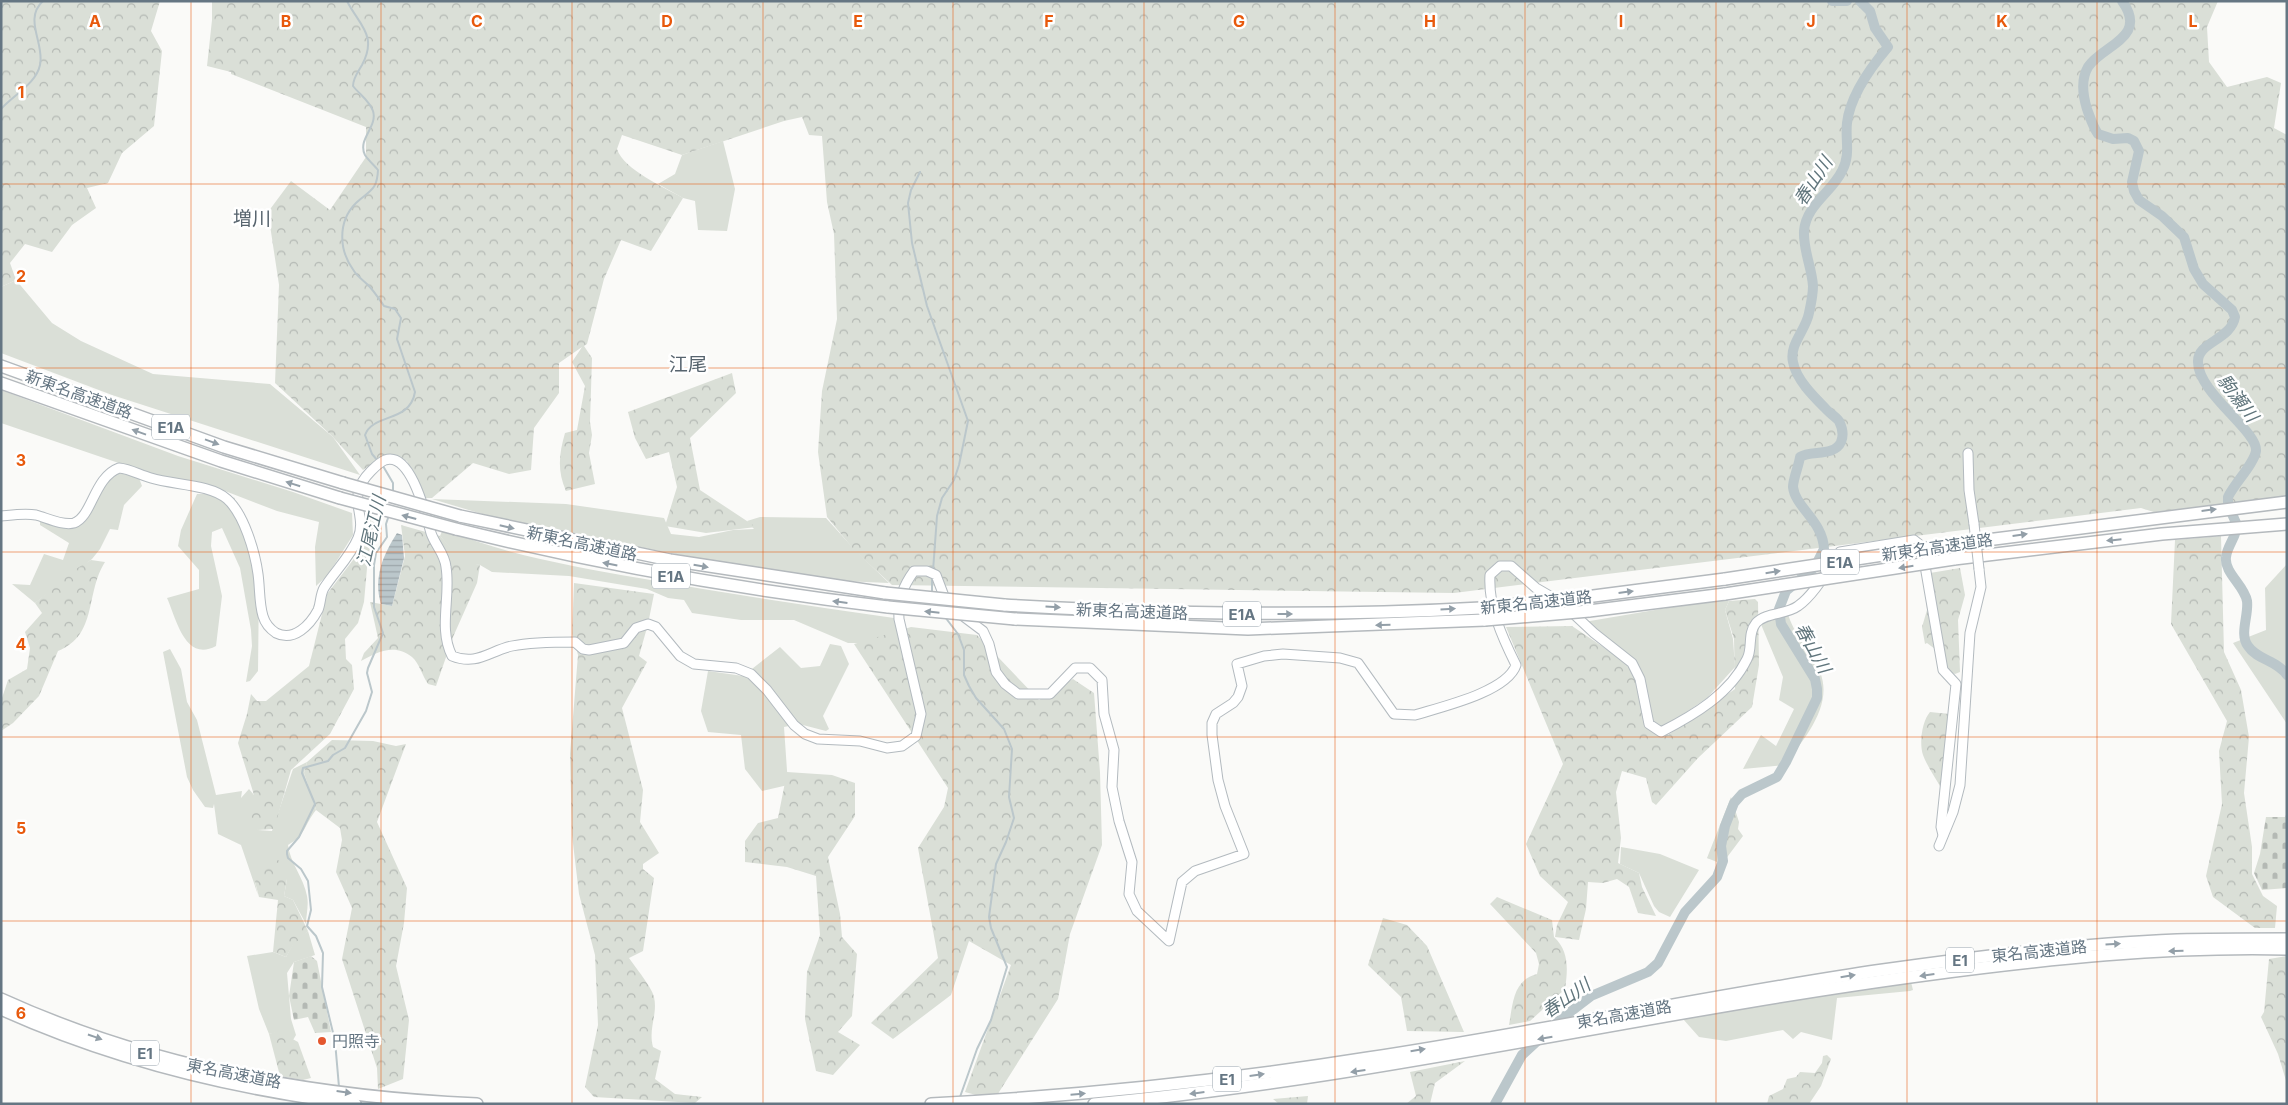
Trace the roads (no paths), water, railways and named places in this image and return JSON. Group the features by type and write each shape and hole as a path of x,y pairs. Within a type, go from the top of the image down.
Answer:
{"highway":[{"name":"新東名高速道路","path":"1,366 224,447 343,484 460,516 670,560 885,593 1004,605 1218,614 1321,614 1481,608 1578,598 1725,579 1954,544 2287,502"},
{"name":"新東名高速道路","path":"1,383 221,461 340,498 532,548 664,575 770,592 888,607 1015,619 1248,629 1485,620 1589,611 1725,594 1954,560 2162,534 2287,524"},
{"name":"東名高速道路","path":"1094,1104 1194,1094 1696,1006 1880,970 1972,958 2097,946 2226,944 2287,939"},
{"name":"東名高速道路","path":"2226,944 2287,949"},
{"name":"東名高速道路","path":"1,999 60,1024 132,1049 356,1104"},
{"name":"東名高速道路","path":"1,1009 58,1034 177,1072 295,1090 477,1104"},
{"name":"東名高速道路","path":"931,1104 1192,1083 1457,1049"}],"street":[{"path":"1939,846 1953,812 1960,785 1970,633 1981,587 1969,490 1968,453"},
{"path":"1,516 36,515 67,524 73,523 83,515 105,476 119,468 151,478 218,492 231,504 242,523 254,552 262,615 265,622 269,628 278,634 294,634 301,631 318,610 324,589 358,539 360,531 357,494 360,484 384,460 392,458 402,463 411,477 425,510 432,535 443,555 446,566 447,585 445,612 447,646 452,656 466,661 512,646 560,642 575,642 583,649 595,649 624,643 636,628 648,624 656,627 680,656 694,664 736,668 751,674 767,690 794,725 805,734 818,739 860,741 887,748 902,746 916,736 922,714 899,619 898,605 907,581 914,571 927,571 936,575 947,604 983,631 989,644 996,672 1005,684 1018,694 1050,694 1075,668 1090,668 1102,680 1104,714 1114,750 1112,787 1119,821 1132,862 1129,894 1137,911 1169,940 1182,882 1195,871 1244,854 1225,806 1218,780 1212,735 1212,723 1216,714 1233,703 1238,697 1242,686 1237,664 1264,656 1283,654 1340,658 1358,663 1394,714 1405,716 1415,716 1486,691 1513,674 1516,665 1503,638 1490,596 1490,575 1500,566 1506,565 1511,566 1536,588 1562,603 1594,633 1632,663 1640,679 1649,724 1662,732 1692,716 1721,693 1738,674 1748,657 1751,632 1758,621 1799,606 1829,571 1840,552 1852,548 1914,540 1917,541 1924,560 1943,670 1956,684 1941,827 1943,835"}],"waterway":[{"path":"1,109 29,84 38,72 41,57 35,16 37,8 43,1"},
{"name":"江尾江川","path":"347,1 365,31 367,38 366,55 353,86 367,101 373,111 373,122 365,138 363,149 366,157 378,170 374,186 356,203 346,219 343,228 343,246 345,255 355,273 370,287 384,306 395,309 401,318 397,339 415,392 412,402 406,409 375,423 365,435 372,454 378,461"},
{"name":"春山川","path":"1832,1 1847,1"},
{"name":"春山川","path":"1495,1104 1522,1055 1561,1019 1591,996 1648,972 1658,963 1685,912 1717,877 1723,861 1721,846 1725,826 1734,803 1742,794 1777,777 1817,698 1815,679 1781,624 1779,609 1786,591 1815,567 1824,549 1819,530 1799,501 1793,487 1800,457 1833,450 1838,447 1842,439 1842,428 1839,421 1815,398 1801,381 1792,355 1807,319 1813,293 1804,238 1806,222 1814,206 1838,179 1845,165 1847,123 1852,103 1868,73 1888,47 1875,28 1870,11 1860,1"},
{"name":"駒瀬川","path":"2122,1 2129,14 2130,24 2127,32 2120,40 2095,59 2088,67 2084,82 2086,104 2098,134 2113,139 2128,138 2134,141 2139,151 2132,182 2139,200 2162,216 2184,237 2194,269 2203,284 2232,310 2235,317 2227,331 2203,350 2199,355 2198,362 2207,386 2248,433 2256,451 2252,462 2228,497 2228,505 2237,525 2227,553 2226,563 2247,601 2244,630 2245,641 2252,651 2278,666 2287,675"},
{"path":"920,172 911,190 908,203 912,243 927,306 968,421 959,465 954,480 942,498 937,516 933,571"},
{"name":"江尾江川","path":"383,466 393,483 393,493"},
{"name":"江尾江川","path":"339,1087 335,1041 322,987 323,953 316,936 307,926 311,910 308,881 301,869 288,858 287,851 299,837 315,804 302,773 303,768 328,761 333,755 345,748 366,711 372,692 367,673 383,633 374,607 374,565 376,553 387,537 386,524 389,515"},
{"path":"932,576 932,593"},
{"path":"945,617 958,634 964,650 964,675 969,686 976,698 1004,729 1012,749 1009,797 1014,818 996,864 989,917 991,928 1007,967 991,1020 977,1049 960,1097"}],"place":[{"name":"円照寺","path":"322,1041"}],"district":[{"name":"増川","path":"252,218"},
{"name":"江尾","path":"688,364"}]}
